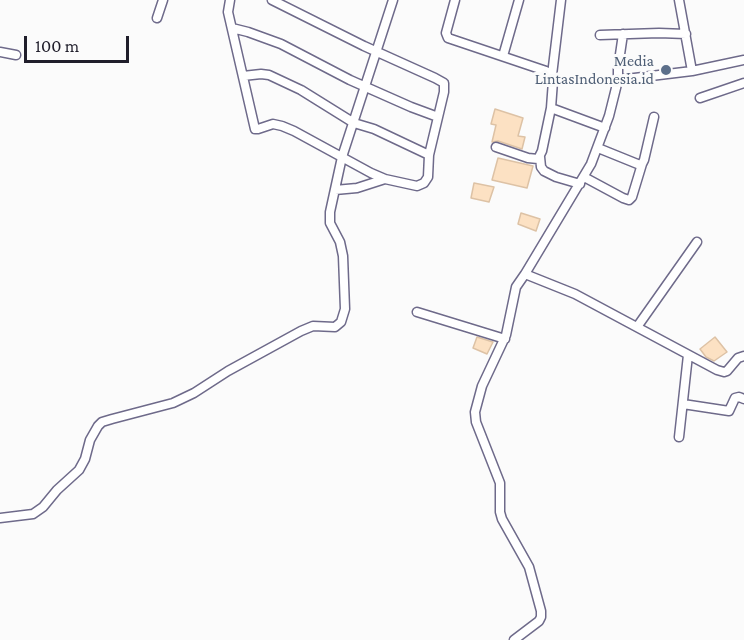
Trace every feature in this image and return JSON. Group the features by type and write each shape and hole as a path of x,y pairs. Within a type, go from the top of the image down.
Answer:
{"street":[{"path":"157,18 163,0"},
{"path":"230,0 228,12 255,129 273,124 282,126 385,179 417,186 426,181 429,154 444,92 444,83 272,0"},
{"path":"0,518 33,514 43,507 57,490 79,470 85,459 90,440 102,422 173,403 311,326 339,325 344,314 344,271 341,249 330,223 330,212 342,157 393,0"},
{"path":"455,0 447,24 446,36 552,75"},
{"path":"503,57 519,0"},
{"path":"561,0 552,75 551,108 540,157 544,171 556,177 582,181 629,200 644,160 654,117"},
{"path":"679,0 692,71"},
{"path":"232,28 281,44 365,87 438,117"},
{"path":"514,640 539,621 542,617 541,610 529,567 501,519 500,483 476,422 477,400 505,339 516,287 582,181 598,148 618,80 623,34"},
{"path":"600,35 686,34"},
{"path":"0,52 16,55"},
{"path":"618,80 692,71 744,60"},
{"path":"243,76 269,75 301,90 354,123 375,129 429,154"},
{"path":"700,98 744,83"},
{"path":"551,108 605,128"},
{"path":"496,147 528,158 540,157"},
{"path":"598,148 642,164"},
{"path":"335,190 354,189 385,179"},
{"path":"637,327 697,242"},
{"path":"525,274 575,294 724,372 730,369 738,358 744,356"},
{"path":"417,312 505,339"},
{"path":"680,437 688,355"},
{"path":"683,404 729,411 735,398 744,399"}],"building":[{"path":"495,109 523,118 518,136 525,137 522,149 498,141 492,142 496,125 491,124"},
{"path":"498,158 533,166 527,188 492,180"},
{"path":"474,183 494,187 489,202 471,198"},
{"path":"521,213 540,219 536,231 518,224"},
{"path":"477,337 493,342 487,354 473,348"},
{"path":"715,337 727,352 714,361 706,357 700,349"}],"place":[{"name":"Media LintasIndonesia.id","path":"666,70"}]}
